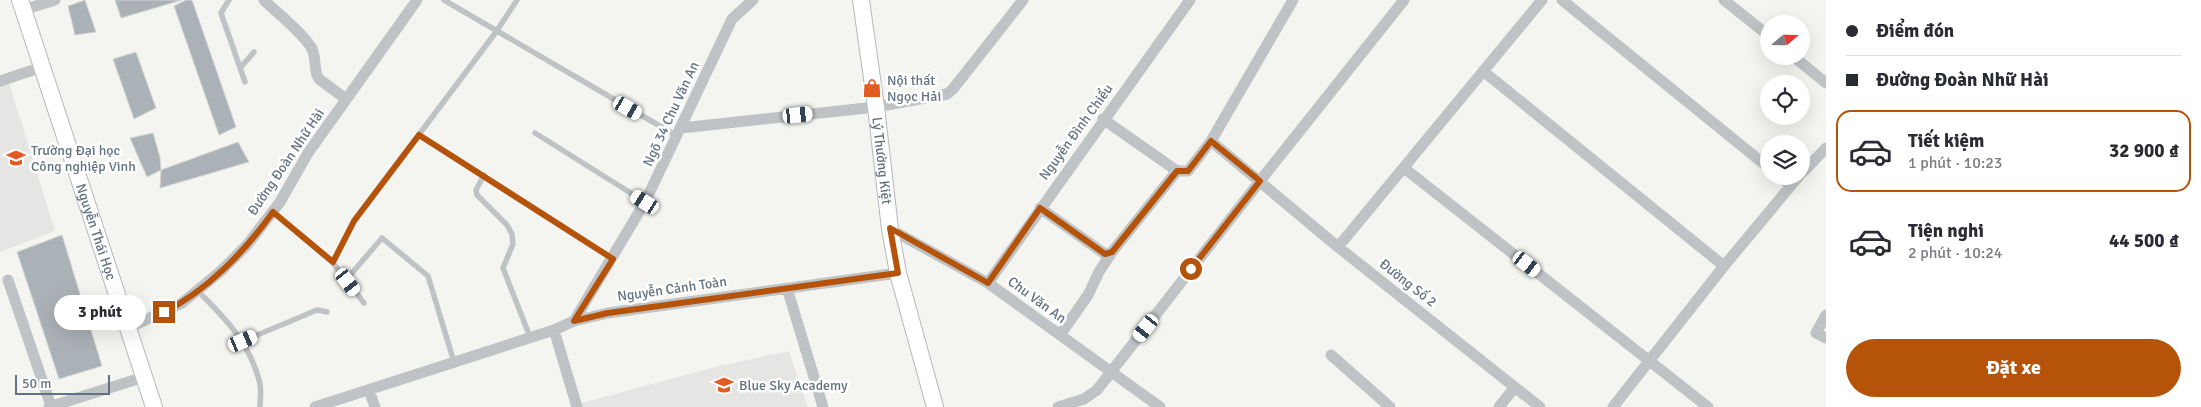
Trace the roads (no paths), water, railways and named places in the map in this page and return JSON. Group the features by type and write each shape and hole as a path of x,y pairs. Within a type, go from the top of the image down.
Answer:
{"main road":[{"name":"Lý Thường Kiệt","path":"861,0 876,106 890,228 898,273 935,407"},
{"name":"Nguyễn Thái Học","path":"22,5 154,407"}],"street":[{"path":"22,5 55,0"},
{"path":"264,0 310,45 315,58 316,75 319,79 346,99"},
{"name":"Đường Đoàn Nhữ Hài","path":"128,328 182,303 221,271 247,245 273,212 308,153 416,0"},
{"name":"Ngõ 34 Chu Văn An","path":"574,321 613,259 645,202 732,20 753,0"},
{"path":"679,132 876,106 947,94 953,89 1023,0"},
{"name":"Nguyễn Đình Chiểu","path":"988,283 1190,0"},
{"path":"1104,119 1177,171 1188,171 1211,141 1293,0"},
{"path":"1058,407 1091,395 1111,372 1404,0"},
{"path":"1338,247 1542,0"},
{"path":"1562,0 1760,161"},
{"path":"1724,0 1760,29"},
{"path":"1804,65 1826,83"},
{"path":"0,81 42,67"},
{"path":"1484,71 1724,266"},
{"name":"Đường Số 2","path":"1211,141 1338,247 1540,407"},
{"path":"1810,165 1826,148"},
{"path":"1404,168 1708,407"},
{"path":"1060,335 1088,295 1112,252 1177,171"},
{"path":"1613,407 1724,266 1791,186"},
{"path":"1040,208 1105,254 1112,252"},
{"name":"Chu Văn An","path":"890,228 988,283 1160,407"},
{"name":"Nguyễn Cảnh Toàn","path":"315,407 554,330 574,321 608,313 898,273"},
{"path":"4,281 50,407 144,376"},
{"path":"787,288 823,407"},
{"path":"1826,315 1816,333 1826,338"},
{"path":"554,330 577,407"},
{"path":"1331,355 1390,407"},
{"path":"1498,407 1515,387"},
{"path":"369,390 375,407"}],"lane":[{"path":"229,0 221,13 245,82"},
{"path":"444,0 496,32 679,132"},
{"path":"333,262 354,221 518,0"},
{"path":"240,68 254,52"},
{"path":"535,133 645,202"},
{"path":"419,135 613,259"},
{"path":"484,175 476,190 477,195 508,225 512,234 512,244 503,268 530,337"},
{"path":"273,212 333,262 364,304"},
{"path":"346,280 382,238 428,276 454,362"},
{"path":"197,290 234,328 243,341 260,381 260,407"},
{"path":"243,341 317,310 328,312"}],"place":[{"name":"Nội thất Ngọc Hải","path":"872,88"},
{"name":"Trường Đại học Công nghiệp Vinh","path":"16,158"},
{"name":"Blue Sky Academy","path":"724,385"}]}
